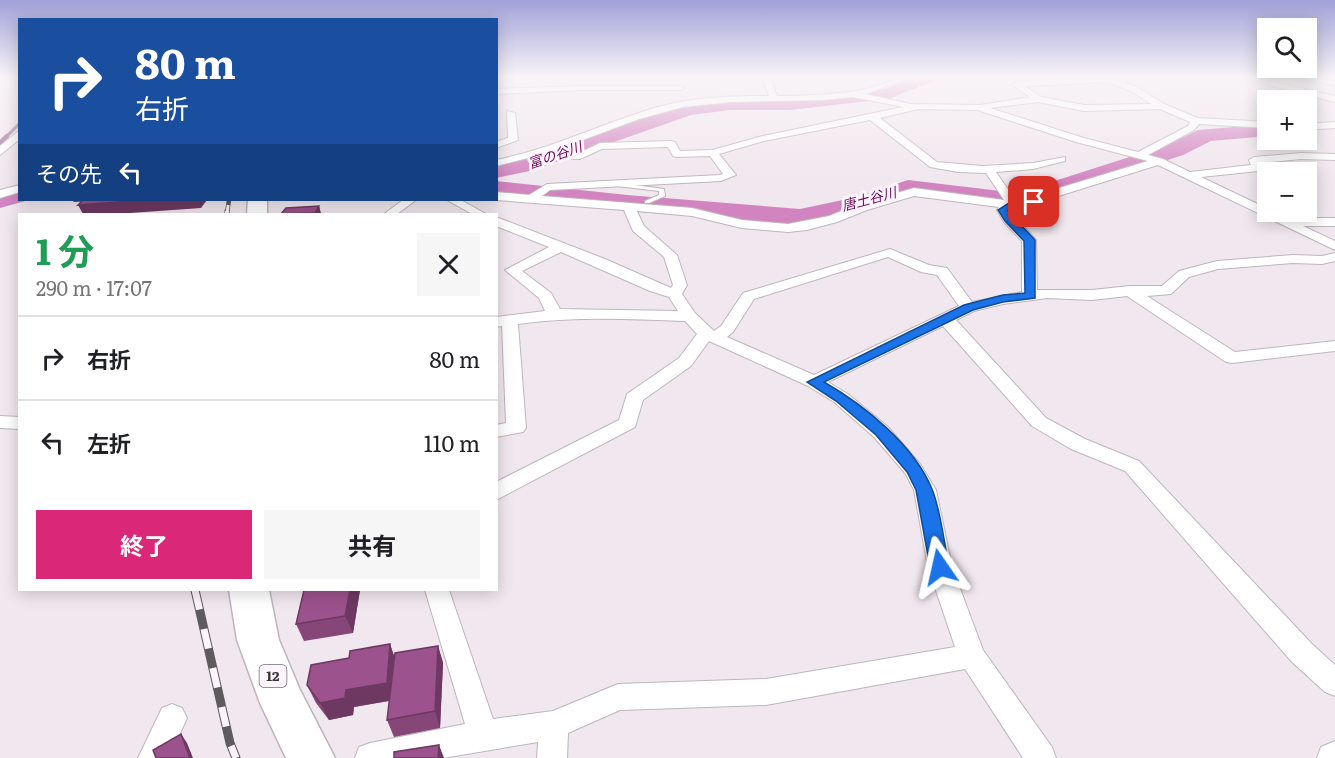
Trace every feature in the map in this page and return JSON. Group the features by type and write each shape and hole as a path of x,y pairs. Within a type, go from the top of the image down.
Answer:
{"main road":[{"name":"12","path":"249,591 258,640 283,703 311,758"}],"street":[{"path":"634,112 635,118"},
{"path":"510,113 513,140 498,144 500,163 536,155 650,112"},
{"path":"576,157 600,146 671,144 677,154 713,153 740,143 895,112"},
{"path":"997,112 1080,140 1148,158 1257,209"},
{"path":"1177,112 1196,121 1257,124"},
{"path":"874,118 934,165 958,169 985,169 1033,166 1061,159"},
{"path":"498,196 534,196 638,206 692,212 742,224 788,228 833,219 862,207 914,192 1011,202 1034,202 1148,158 1191,128 1196,121"},
{"path":"1317,126 1335,125"},
{"path":"0,152 15,141"},
{"path":"534,196 547,187 688,181 730,175 713,153"},
{"path":"1188,175 1258,168 1254,160 1301,156 1335,157"},
{"path":"985,169 989,170 1011,202"},
{"path":"0,194 18,189"},
{"path":"391,213 409,201"},
{"path":"455,201 478,213"},
{"path":"1011,202 1003,210 1008,219 1029,240 1030,296"},
{"path":"638,206 638,228 670,255 680,285 674,294"},
{"path":"1284,222 1335,246"},
{"path":"1317,222 1335,222"},
{"path":"501,226 600,262 655,288 674,294 689,316 711,336 813,382 841,398 881,432 913,469 925,490 940,567 972,656 1041,758"},
{"path":"498,270 512,270 560,247"},
{"path":"498,491 628,423 634,398 685,362 711,336 727,329 748,296 890,253 926,269 942,271 968,308"},
{"path":"813,382 968,308 1003,299 1166,291 1184,274 1217,265 1293,259 1331,261"},
{"path":"512,270 546,296 554,314"},
{"path":"1130,291 1232,358 1335,346"},
{"path":"498,431 516,428 503,321 554,314 689,316"},
{"path":"946,319 1039,422 1078,444 1132,466 1302,653 1335,683"},
{"path":"0,423 18,423"},
{"path":"437,591 483,735"},
{"path":"370,758 483,735 554,725 618,697 766,692 972,656"},
{"path":"153,758 172,718"},
{"path":"552,758 554,725"}],"lane":[{"path":"619,185 662,190 662,196 638,206"}],"building":[{"path":"82,201 130,201 78,205"},
{"path":"319,206 315,213 282,213 286,208"},
{"path":"304,591 350,591 345,616 296,624"},
{"path":"390,644 387,683 346,690 345,698 320,703 307,685 311,665 349,658 350,651"},
{"path":"438,646 435,711 387,720 395,653"},
{"path":"181,734 190,758 156,758 153,750"},
{"path":"439,745 438,758 394,758 394,752"}],"waterway":[{"name":"富の谷川","path":"498,171 526,165 681,112"},
{"path":"0,143 18,125"},
{"name":"唐土谷川","path":"498,189 627,203 800,217 864,203 908,188 1018,201 1175,150 1206,135 1257,131"},
{"name":"富の谷川","path":"0,200 18,196"}],"railway":[{"path":"227,213 229,201"},
{"path":"195,591 230,743 236,758"}],"route":[{"path":"940,567 925,490 913,469 881,432 841,398 813,382 968,308 1003,299 1030,296 1029,240 1008,219 1003,210 1012,205 1034,202"}]}
